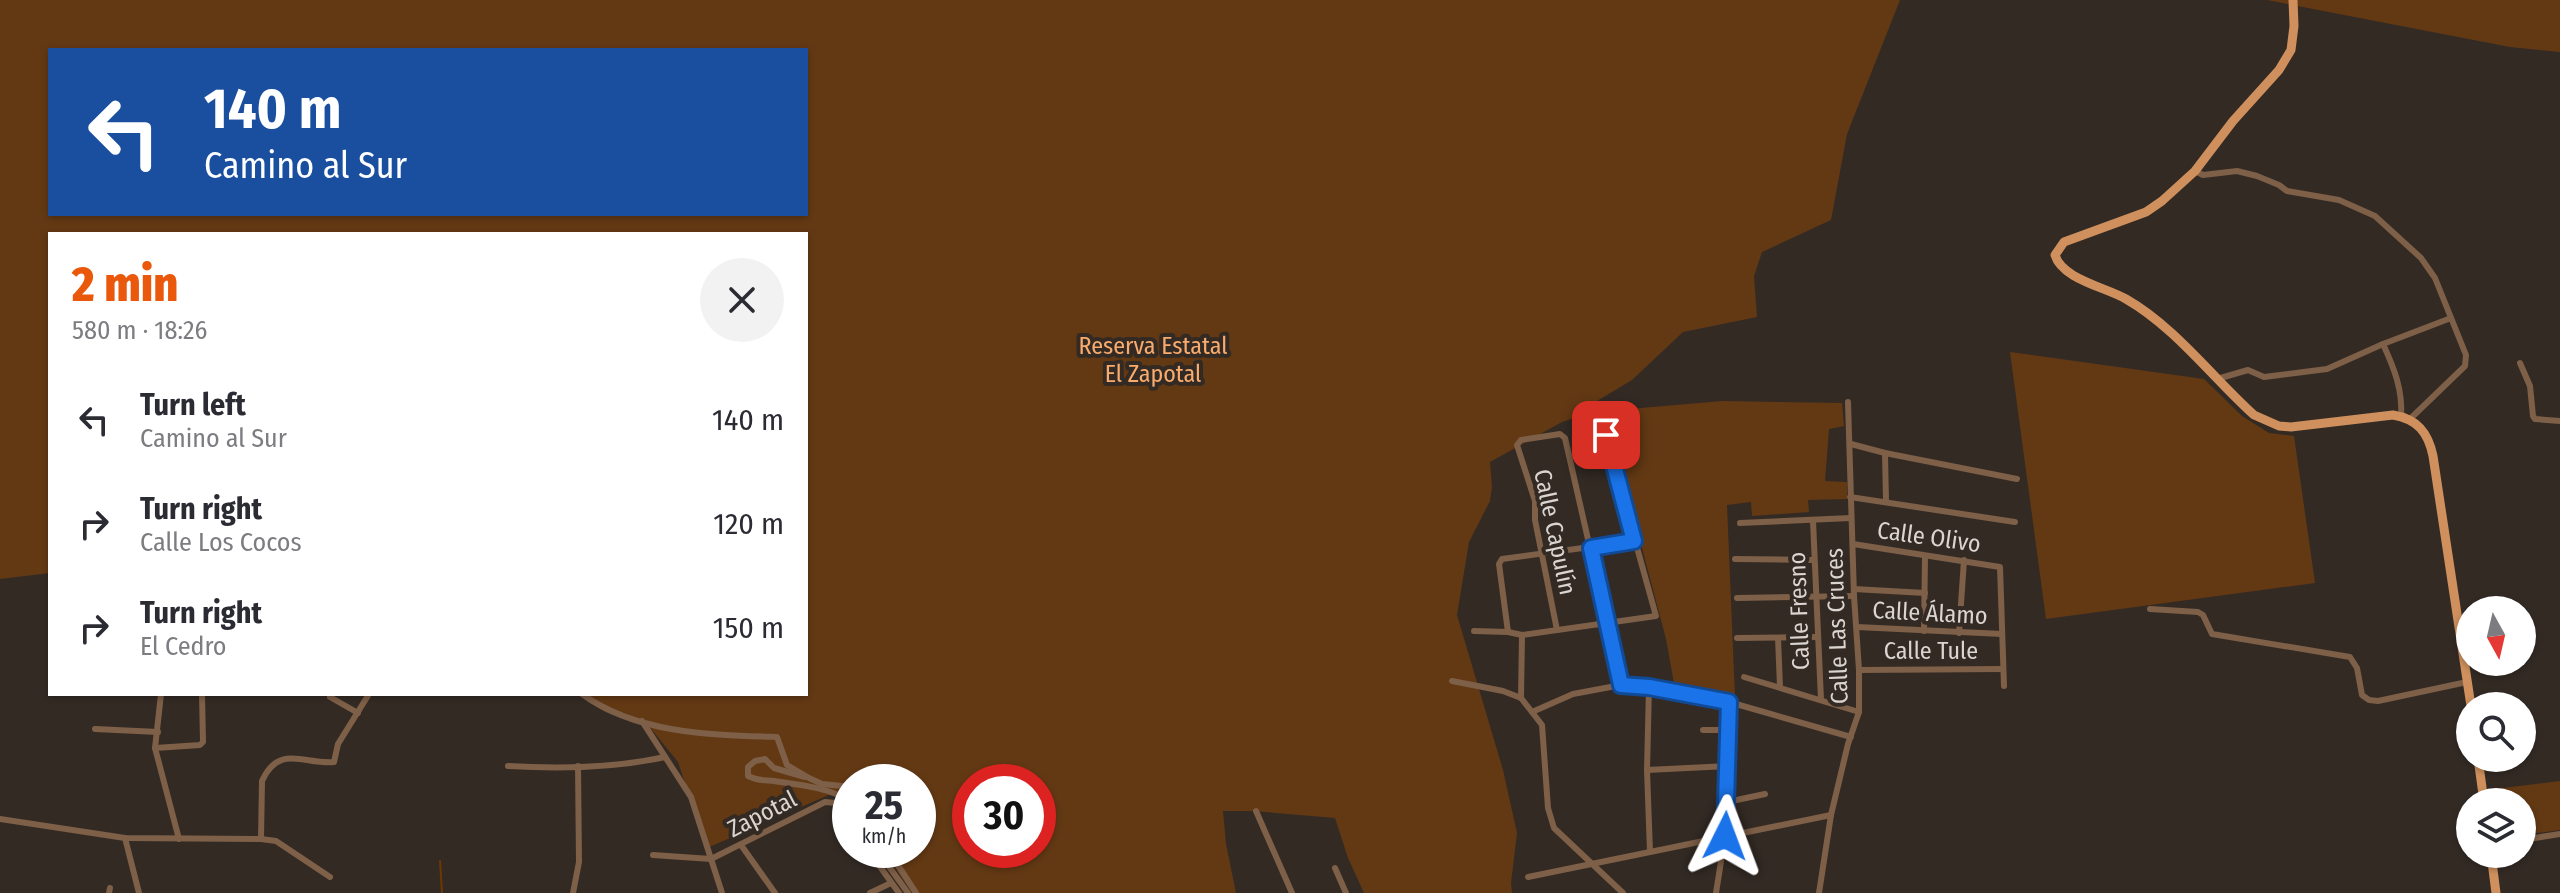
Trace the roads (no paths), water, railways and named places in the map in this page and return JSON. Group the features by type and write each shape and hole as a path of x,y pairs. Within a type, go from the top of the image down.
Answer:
{"main road":[{"path":"2293,0 2291,50 2279,70 2233,121 2195,171 2146,212 2064,242 2055,255 2057,263 2070,274 2115,292 2145,310 2254,415 2279,426 2291,427 2381,415 2406,418 2426,434 2431,445 2469,692"},
{"path":"2493,868 2496,893"}],"street":[{"path":"2195,171 2203,175 2237,171 2279,185 2287,191 2339,200 2375,216 2421,258 2435,278 2466,355 2465,366 2406,418 2398,381 2383,344"},
{"path":"2217,379 2248,370 2264,377 2327,369 2451,318"},
{"path":"2520,363 2530,386 2535,419 2560,421"},
{"name":"Calle Las Cruces","path":"1819,893 1831,815 1859,712 1848,402"},
{"path":"1474,631 1522,635 1656,616 1601,418"},
{"name":"Calle Capulín","path":"1557,630 1535,520 1535,501 1518,442 1562,435 1565,438 1591,548"},
{"path":"1851,444 2017,479"},
{"path":"1885,453 1886,502"},
{"path":"1850,497 2015,522"},
{"path":"1740,523 1851,518"},
{"name":"Calle Fresno","path":"1813,521 1821,700"},
{"path":"1508,632 1502,559 1634,541"},
{"name":"Calle Olivo","path":"1853,544 2000,567 2002,634"},
{"path":"1591,548 1621,685"},
{"path":"1924,631 1925,557"},
{"path":"1735,559 1814,560"},
{"path":"1959,633 1964,560"},
{"path":"1737,598 1816,597 1854,592 1925,593"},
{"path":"2150,609 2198,612 2203,615 2212,634 2350,657 2357,668 2362,695 2369,700 2378,701 2467,682"},
{"name":"Calle Álamo","path":"1857,627 2002,634"},
{"path":"2002,634 2004,686"},
{"path":"1521,698 1522,635"},
{"path":"1737,638 1818,637"},
{"path":"1778,638 1780,687"},
{"name":"Calle Tule","path":"1859,670 2003,669"},
{"path":"1744,677 1859,712"},
{"path":"1452,681 1503,691 1521,698 1542,725 1548,808 1554,828 1623,893"},
{"path":"1532,712 1573,694 1621,685 1649,687 1729,702 1851,737"},
{"path":"1649,687 1647,770 1650,852"},
{"path":"161,696 155,748 179,839"},
{"path":"155,748 200,745 203,742 202,696"},
{"path":"261,839 264,775 278,761 288,757 334,762 338,744 368,696"},
{"path":"585,696 602,708 642,721 709,735 777,737 787,765 822,784 832,785"},
{"path":"330,697 358,713"},
{"path":"1716,893 1725,836 1729,702"},
{"path":"642,721 691,797 722,893"},
{"path":"95,729 158,732"},
{"path":"1703,730 1729,730"},
{"path":"508,766 578,766 641,762 665,757"},
{"path":"809,778 774,768 765,759 755,761 748,767 748,776 757,781 771,780 832,793"},
{"path":"573,893 579,862 578,766"},
{"path":"1647,770 1728,766"},
{"path":"1727,802 1765,794"},
{"name":"Zapotal","path":"711,859 832,802"},
{"path":"1256,811 1292,893"},
{"path":"1528,877 1831,815"},
{"path":"0,819 125,838 276,841 330,877"},
{"path":"2536,838 2560,834"},
{"path":"125,838 139,893"},
{"path":"741,845 775,893"},
{"path":"653,855 711,859"},
{"path":"881,868 899,893"},
{"path":"890,868 908,893"},
{"path":"900,868 916,893"},
{"path":"1335,868 1346,893"},
{"path":"870,893 891,883"}],"waterway":[{"path":"440,861 442,893"}],"park label":[{"name":"Reserva Estatal El Zapotal","path":"1153,360"}]}
